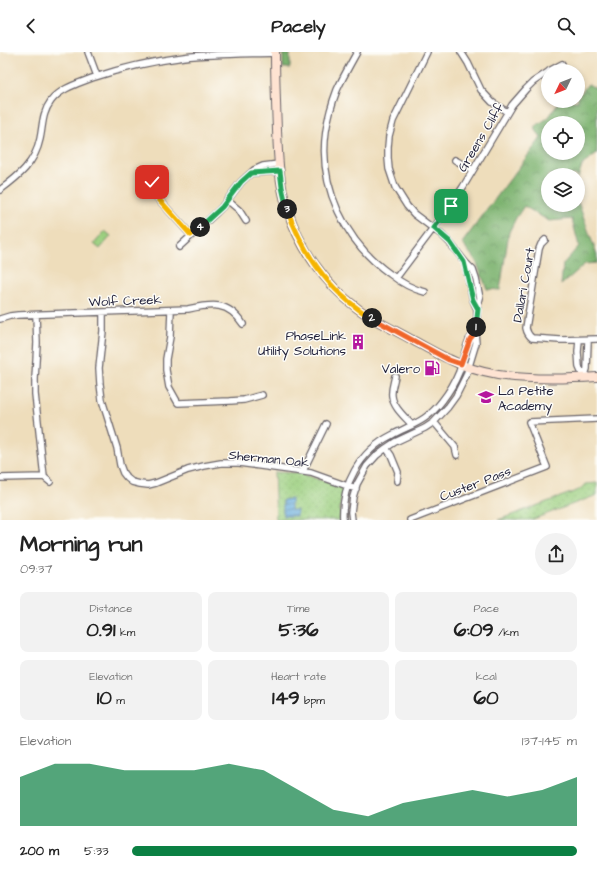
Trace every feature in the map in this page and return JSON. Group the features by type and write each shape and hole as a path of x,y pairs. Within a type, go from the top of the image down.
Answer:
{"main road":[{"path":"275,52 279,167 286,207 292,223 308,255 327,280 357,308 369,316 449,360 465,366 520,378 550,379 597,377"}],"street":[{"path":"88,52 97,76"},
{"path":"0,190 18,176 32,160 40,141 44,114 48,105 56,95 69,86 97,76 155,61 184,57 275,52"},
{"path":"357,52 337,90 329,116 324,156 327,178 339,215 348,231 364,252 396,278 414,289 425,292"},
{"path":"352,520 353,497 357,484 367,466 377,454 395,442 425,428 434,422 456,396 466,376 465,366 470,339 475,333 477,322 480,298 473,270 464,262 450,242 434,228 414,214 395,187 389,169 389,136 393,121 427,52"},
{"path":"461,52 481,90 492,102 507,112"},
{"name":"Greens Cliff","path":"396,278 459,193 512,105 526,89 541,76"},
{"path":"455,160 473,170"},
{"path":"179,247 217,212 241,182 251,173 259,170 279,167"},
{"path":"152,182 154,194 191,235"},
{"path":"227,200 239,210 246,221"},
{"name":"Dallari Court","path":"545,240 539,249 526,328 529,336 532,338 579,340"},
{"path":"464,262 473,300 478,309"},
{"path":"469,285 477,283"},
{"name":"Wolf Creek","path":"0,319 10,316 171,310 219,305 235,313 243,324"},
{"path":"171,310 170,338 166,359 166,370 169,387 178,403 244,400 262,395"},
{"name":"Sherman Oak","path":"103,312 103,331 99,368 102,400 117,448 120,465 123,473 132,482 148,485 188,470 221,463 303,471 356,489"},
{"path":"36,315 37,343 35,379 44,477"},
{"path":"584,378 579,367 579,340 597,339"},
{"path":"584,378 587,369 588,340"},
{"path":"343,520 343,508 347,486 353,473 365,456 381,441 412,426 429,415 442,402 465,366"},
{"path":"395,376 392,391 393,402 412,426"},
{"name":"Custer Pass","path":"410,520 547,468 530,422 597,420"},
{"path":"434,422 455,447 457,454"},
{"path":"303,471 326,424"},
{"path":"392,435 395,442"},
{"path":"386,448 391,455 398,472 397,481"},
{"path":"0,478 44,477 50,482"}],"green space":[{"path":"283,52 290,52 290,68 283,68"},
{"path":"588,84 597,89 597,154 582,165 581,168 541,168 541,212 582,212 597,255 597,263 585,264 561,285 563,264 579,246 572,219 549,221 524,206 509,232 500,290 487,289 476,261 462,243 541,138 541,160 585,160 585,116 549,116 555,108 585,108 585,88"},
{"path":"541,122 541,138 534,127"},
{"path":"105,231 111,236 100,249 94,244"},
{"path":"274,472 298,473 341,487 343,491 340,506 340,520 276,520"},
{"path":"597,483 597,495 531,520 498,520 579,490 586,484"}],"water":[{"path":"291,499 291,510 297,510 297,516 283,516 283,500"}],"place":[{"name":"PhaseLink Utility Solutions","path":"358,342"},
{"name":"Valero","path":"432,368"},
{"name":"La Petite Academy","path":"486,397"}],"route":[{"path":"152,182 154,194 191,235 222,207 248,175 251,173 255,174 260,172 280,171 286,207 292,223 304,248 327,280 357,308 375,320 449,360 461,364 470,339 475,333 478,309 473,300 464,262 450,242 434,228 451,206"}]}
